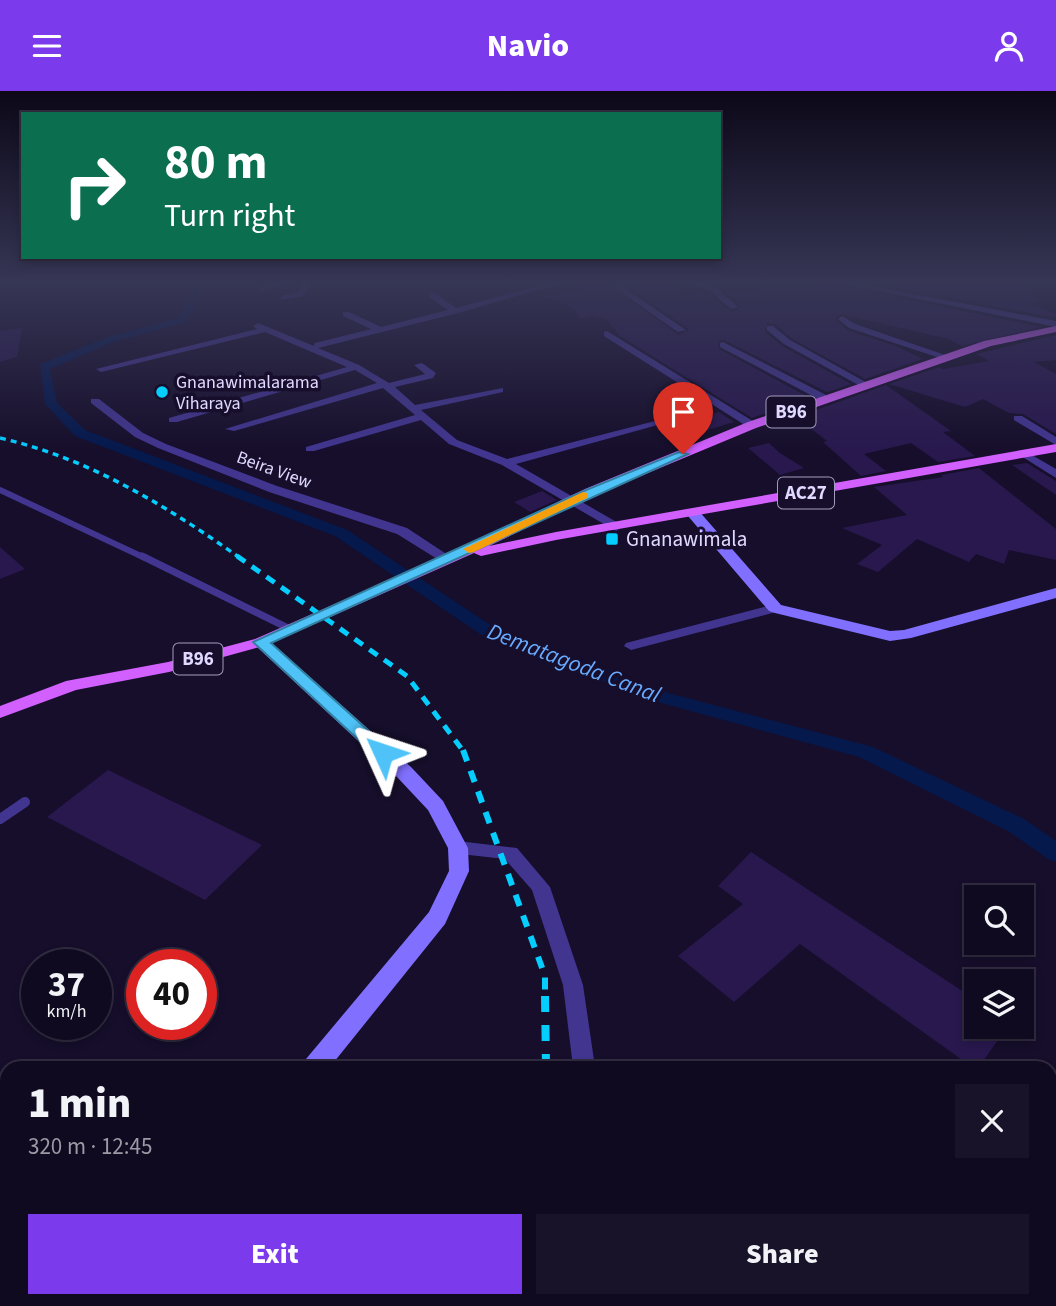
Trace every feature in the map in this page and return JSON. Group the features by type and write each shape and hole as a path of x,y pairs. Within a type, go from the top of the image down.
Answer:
{"main road":[{"name":"B96","path":"0,712 72,685 169,667 261,642 571,502 752,425 1009,338"},
{"name":"AC27","path":"449,559 556,536 1056,448"},
{"path":"535,518 553,515 568,521 567,532 556,536"}],"street":[{"path":"101,369 224,338"},
{"path":"285,338 356,367 387,385 453,442 506,463 616,527"},
{"path":"318,345 346,338"},
{"path":"613,338 752,425"},
{"path":"782,338 866,385"},
{"path":"887,338 946,357"},
{"path":"723,345 827,399"},
{"path":"230,429 387,385 429,376 431,373 419,365"},
{"path":"173,420 356,367"},
{"path":"310,449 418,412 499,390"},
{"name":"Beira View","path":"95,401 139,435 162,446 273,489 402,531 449,559"},
{"path":"506,463 690,413"},
{"path":"1018,418 1056,442"},
{"path":"1025,454 1056,474"},
{"path":"693,513 775,608"},
{"path":"631,646 775,608 890,636 905,635 1056,593"},
{"path":"261,642 412,780 436,806 458,848 459,871 437,918 320,1061"},
{"path":"458,848 510,853 540,887 573,985 583,1061"}],"lane":[{"path":"0,490 187,577 292,630"},
{"path":"0,819 25,802"}],"building":[{"path":"0,338 20,338 17,357 0,362"},
{"path":"623,338 772,338 851,384 827,392 724,340 719,341 719,349 810,398 752,418"},
{"path":"791,338 870,338 923,359 865,379"},
{"path":"943,338 997,338 962,346"},
{"path":"1045,338 1056,338 1056,360 1034,362 1056,374 1056,434 1023,414 1009,413 983,399 965,407 889,384 939,367 943,369 989,361 976,354"},
{"path":"886,385 951,431 943,432 975,456 938,462 911,443 864,454 886,471 861,476 823,442 827,441 796,417"},
{"path":"719,412 734,422 704,431 685,421"},
{"path":"769,443 804,468 780,475 748,448"},
{"path":"1027,463 1056,481 1056,495 1012,465"},
{"path":"979,468 1056,529 1056,560 1009,550 1004,564 976,554 969,562 917,539 878,572 857,564 882,545 842,528 907,515 874,487 943,477 941,475"},
{"path":"542,491 557,500 530,512 514,502"},
{"path":"0,547 25,569 0,579"},
{"path":"108,770 262,845 205,900 47,817"},
{"path":"751,852 964,992 964,1039 999,1039 983,1061 964,1061 800,944 734,1002 678,956 743,904 718,886"}],"waterway":[{"name":"Dematagoda Canal","path":"117,338 44,367 51,404 80,433 341,533 486,630 661,697 866,752 1016,825 1056,853"}],"railway":[{"path":"0,438 64,458 126,486 184,520 240,558"},
{"path":"237,556 407,676 463,751"},
{"path":"463,751 545,976 545,996"},
{"path":"545,996 546,1061"}],"slow traffic":[{"path":"469,549 583,496"}],"place":[{"name":"Gnanawimalarama Viharaya","path":"162,392"},
{"name":"Gnanawimala","path":"612,539"}],"route":[{"path":"383,753 261,642 452,558 590,492 683,454"}]}
